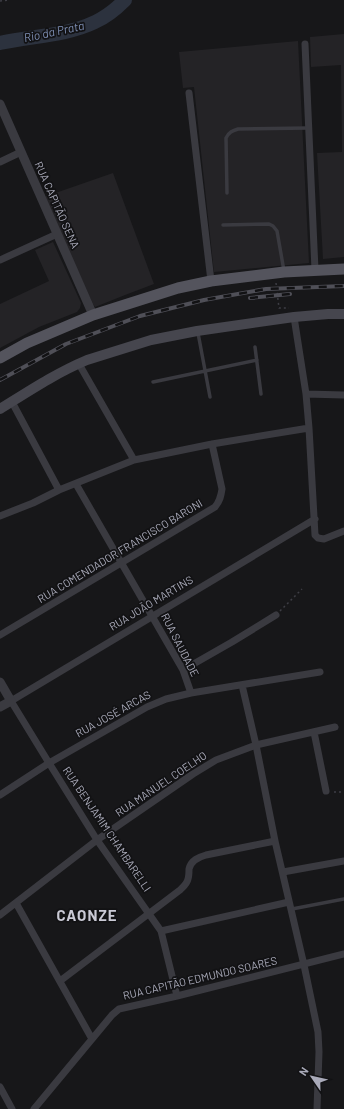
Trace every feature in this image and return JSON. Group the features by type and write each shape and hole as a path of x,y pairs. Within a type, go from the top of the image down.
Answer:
{"main road":[{"path":"0,358 28,343 93,315 178,288 211,281 284,272 343,268"},
{"path":"0,409 41,383 78,364 151,340 294,312 344,314"}],"street":[{"path":"305,44 315,270"},
{"path":"189,93 211,281"},
{"name":"RUA CAPITÃO SENA","path":"0,104 93,315"},
{"path":"0,162 21,152"},
{"path":"0,260 57,234"},
{"path":"294,312 306,394 315,535 319,539 324,539 344,532"},
{"path":"78,364 134,460"},
{"path":"306,394 344,396"},
{"path":"12,402 59,490"},
{"path":"0,516 33,503 59,490 134,460 212,444 309,428"},
{"name":"RUA COMENDADOR FRANCISCO BARONI","path":"0,634 209,511 219,503 222,490 212,444"},
{"name":"RUA SAUDADE","path":"76,484 183,670 191,693"},
{"name":"RUA JOÃO MARTINS","path":"0,708 315,519"},
{"path":"183,670 276,615"},
{"name":"RUA JOSÉ ARCAS","path":"0,795 49,763 147,707 166,699 191,693 320,672"},
{"name":"RUA BENJAMIM CHAMBARELLI","path":"0,682 97,840 162,931 177,996"},
{"path":"242,685 318,1032 319,1052 317,1109"},
{"name":"RUA MANUEL COELHO","path":"0,915 97,840 193,774 216,760 256,745 335,727"},
{"path":"314,732 326,792"},
{"path":"60,981 180,890 189,878 190,867 193,861 206,855 275,841"},
{"path":"283,872 344,861"},
{"path":"16,903 92,1039"},
{"path":"162,931 290,906"},
{"name":"RUA CAPITÃO EDMUNDO SOARES","path":"34,1109 119,1008 177,996 344,954"},
{"path":"0,1088 12,1109"}],"lane":[{"path":"227,193 226,138 231,131 238,129 309,128"},
{"path":"222,226 269,224 273,226 277,231 284,272"},
{"path":"197,331 210,396"},
{"path":"255,347 261,394"},
{"path":"154,382 257,360"},
{"path":"290,906 344,899"}],"path":[{"path":"0,1 9,0"},
{"path":"276,280 279,308 294,312"},
{"path":"276,615 302,589"},
{"path":"326,792 344,792"}],"shaded area":[{"path":"344,34 344,257 323,259 317,153 342,152 341,65 311,67 310,37"},
{"path":"298,41 309,263 214,272 194,87 183,88 179,52"},
{"path":"113,173 154,284 95,307 44,197"},
{"path":"53,242 81,303 80,308 77,312 39,327 0,348 0,304 49,281 35,250"}],"waterway":[{"name":"Rio da Prata","path":"0,43 60,33 84,27 107,15 125,0"}],"railway":[{"path":"0,380 66,344 140,316 204,300 266,289 344,286"},
{"path":"250,298 290,294"}],"district":[{"name":"CAONZE","path":"87,916"}]}
